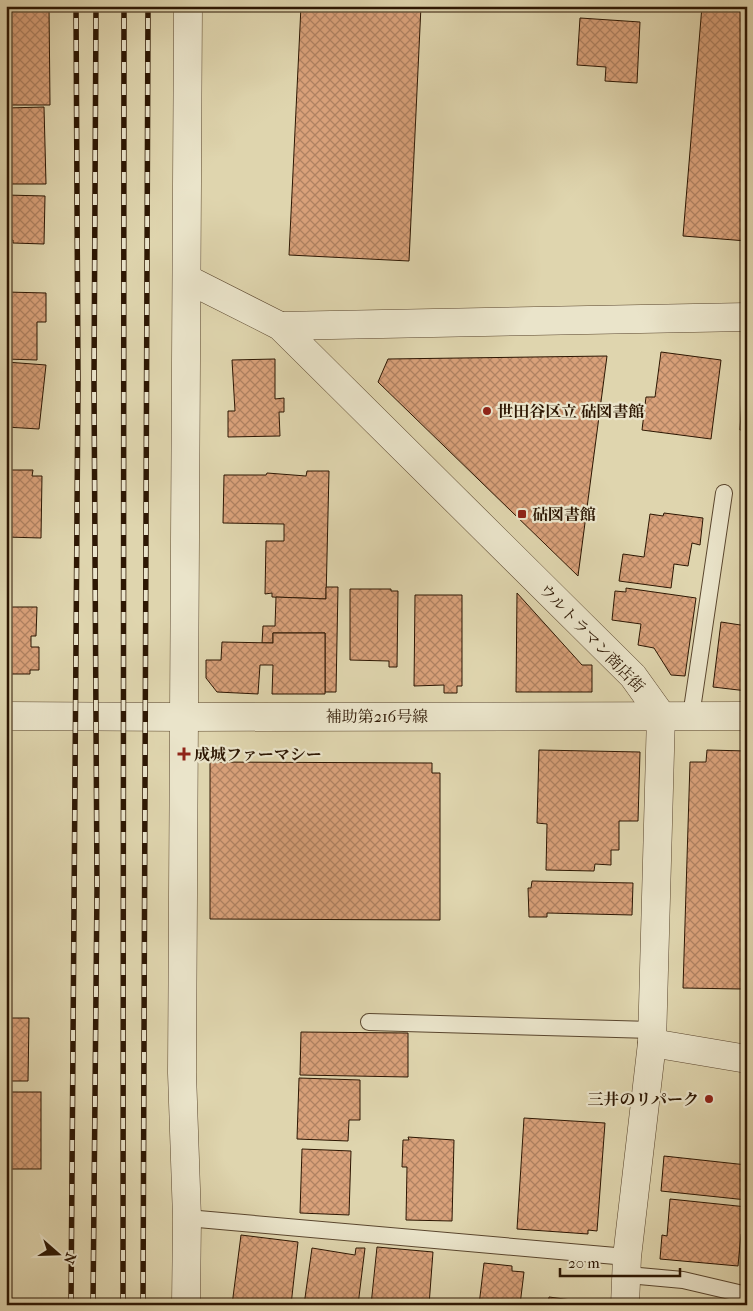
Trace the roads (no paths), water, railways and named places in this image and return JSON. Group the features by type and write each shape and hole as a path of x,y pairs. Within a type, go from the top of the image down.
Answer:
{"street":[{"path":"186,1305 187,1218 182,1073 188,6"},
{"name":"ウルトラマン商店街","path":"187,279 280,326 633,676 661,715"},
{"path":"280,326 747,317"},
{"path":"625,1305 652,1036 661,715"},
{"name":"補助第216号線","path":"6,716 747,716"},
{"path":"652,1036 747,1059"}],"lane":[{"path":"691,716 724,493"},
{"path":"369,1022 652,1036"},
{"path":"187,1218 628,1266 747,1295"}],"railway":[{"path":"71,1305 78,384 76,6"},
{"path":"93,1305 97,888 94,383 96,6"},
{"path":"123,1305 124,6"},
{"path":"143,1305 148,6"}],"place":[{"name":"世田谷区立 砧図書館","path":"487,411"},
{"name":"砧図書館","path":"522,514"},
{"name":"成城ファーマシー","path":"184,754"},
{"name":"三井のリパーク","path":"709,1099"}]}
